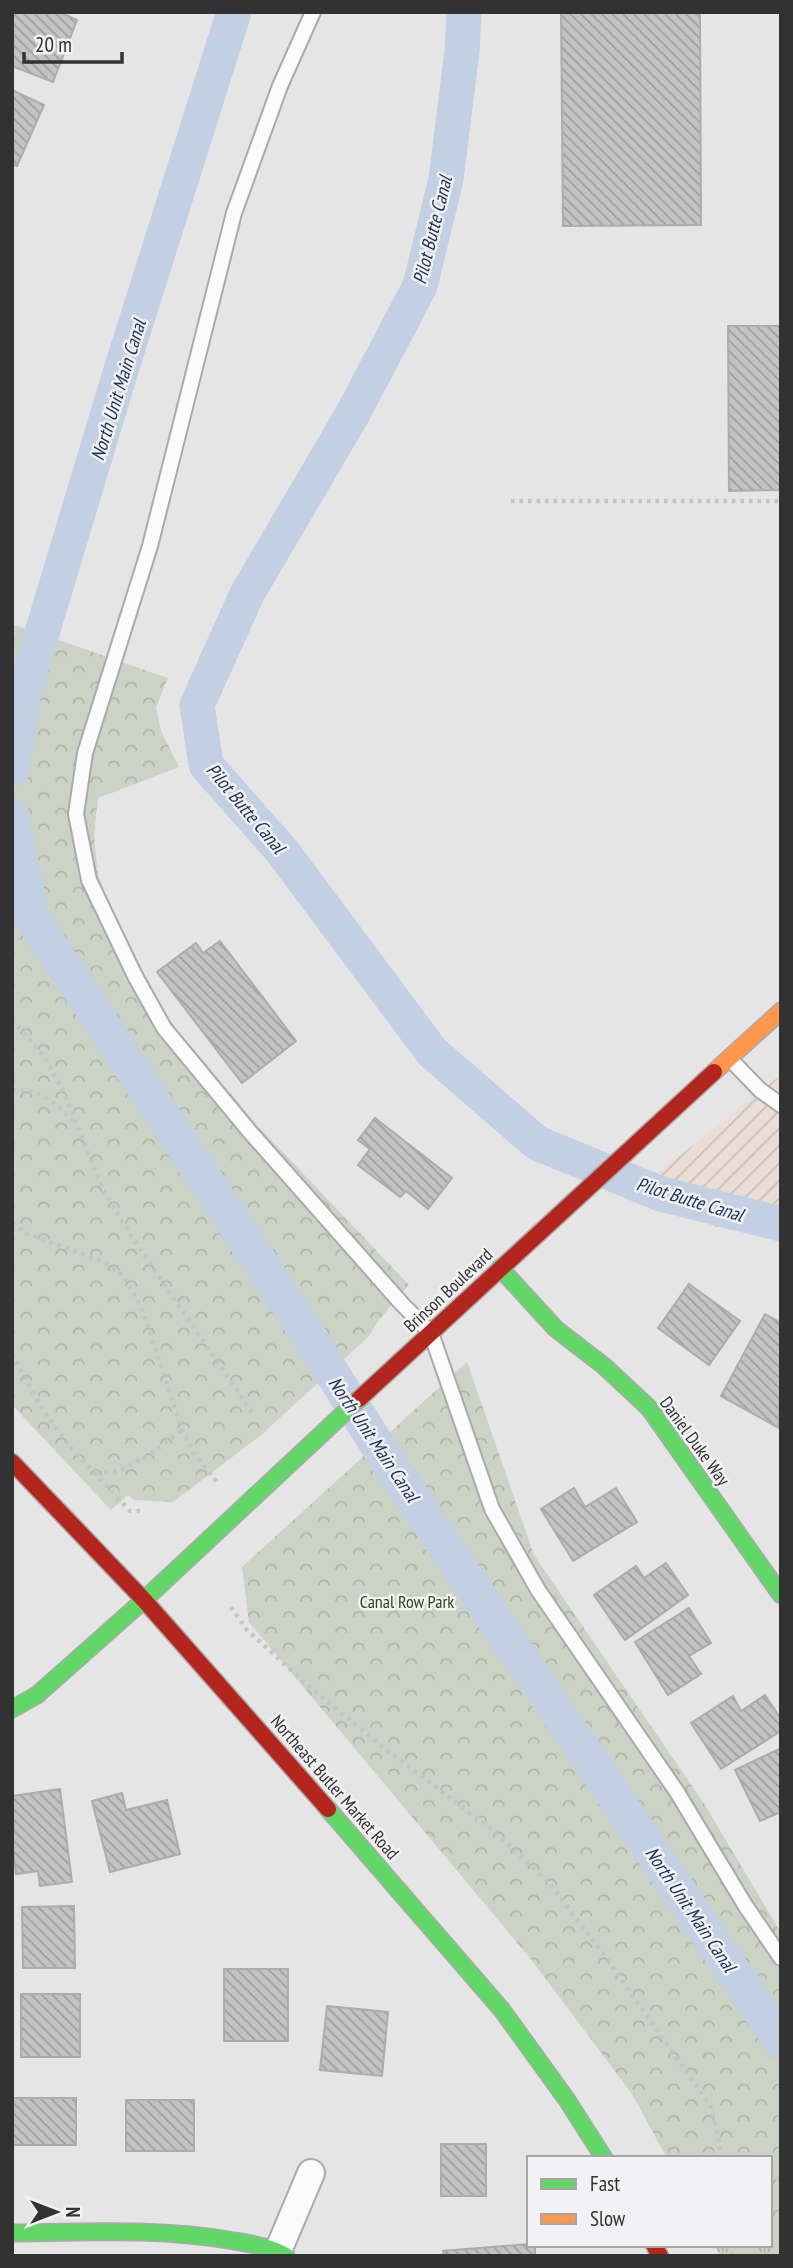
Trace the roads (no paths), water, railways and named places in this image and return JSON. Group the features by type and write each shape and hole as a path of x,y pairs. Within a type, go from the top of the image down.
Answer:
{"street":[{"name":"Brinson Boulevard","path":"12,1709 37,1695 144,1600 500,1268 781,1012"},
{"name":"Daniel Duke Way","path":"500,1268 556,1329 604,1366 649,1408 781,1595"},
{"name":"Northeast Butler Market Road","path":"12,1462 144,1600 421,1914 502,2010 567,2100 603,2156"},
{"path":"12,2233 163,2232 230,2240 282,2253 311,2173"}],"lane":[{"path":"313,12 280,86 234,213 150,546 85,753 76,814 89,880 135,976 164,1028 250,1132 431,1333 492,1508 538,1590 677,1793 745,1905 781,1958"},
{"path":"729,1058 760,1090 781,1105"}],"waterway":[{"name":"North Unit Main Canal","path":"12,770 23,696 121,370 234,12"},
{"name":"Pilot Butte Canal","path":"464,12 462,51 446,179 420,286 352,415 247,594 197,705 206,765 282,851 432,1052 537,1143 661,1194 781,1224"},
{"name":"North Unit Main Canal","path":"12,816 32,918 309,1336 386,1459 781,2042"}],"park label":[{"name":"Canal Row Park","path":"407,1601"}]}
